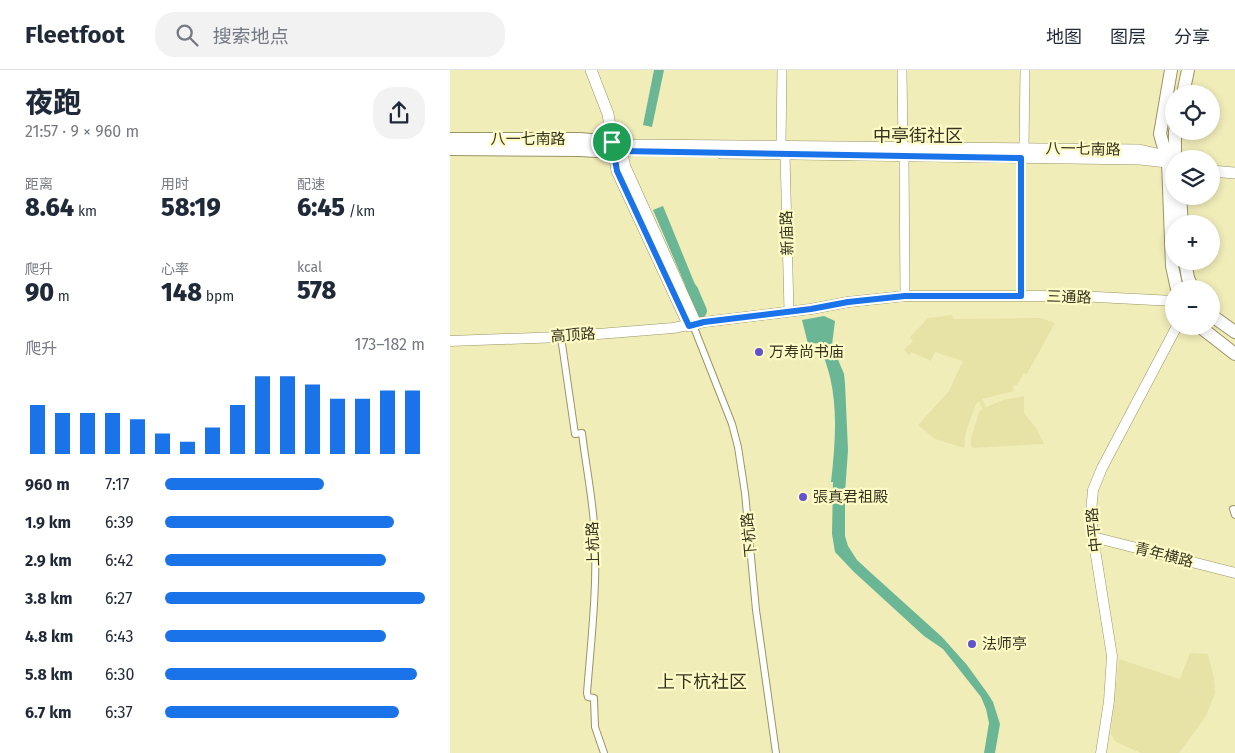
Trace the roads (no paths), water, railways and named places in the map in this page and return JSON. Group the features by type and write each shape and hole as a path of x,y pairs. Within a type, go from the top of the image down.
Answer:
{"main road":[{"path":"590,70 608,114 616,147"},
{"path":"597,70 613,112 616,147"},
{"path":"1167,150 1160,134 1172,70"},
{"path":"1185,85 1188,70"},
{"name":"八一七南路","path":"450,139 580,139 616,147"},
{"name":"八一七南路","path":"450,149 580,150 616,147 1023,153 1139,150 1165,158"},
{"name":"下杭路","path":"616,147 617,171 693,325"},
{"path":"1220,172 1235,173"},
{"path":"1171,205 1172,266 1175,280"},
{"path":"1220,321 1235,332"},
{"path":"1211,335 1235,354"}],"street":[{"name":"新庙路","path":"782,70 789,311"},
{"path":"902,70 905,296"},
{"path":"1021,296 1025,70"},
{"name":"三通路","path":"693,325 848,302 905,296 1021,296 1165,301"},
{"name":"高顶路","path":"450,341 560,337 693,325"},
{"name":"下杭路","path":"693,325 732,424 738,447 745,493 756,610 776,753"},
{"name":"中平路","path":"1101,753 1109,696 1112,656 1093,537 1091,505 1095,483 1172,335"},
{"name":"上杭路","path":"560,337 575,434 582,433 595,539 593,627 587,693 588,697 594,698 595,727 604,753"},
{"name":"青年横路","path":"1093,537 1235,573"}],"waterway":[{"path":"691,290 700,311"}],"place":[{"name":"万寿尚书庙","path":"759,352"},
{"name":"張真君祖殿","path":"803,497"},
{"name":"法师亭","path":"972,644"}],"district":[{"name":"中亭街社区","path":"918,136"},
{"name":"上下杭社区","path":"702,682"}]}
